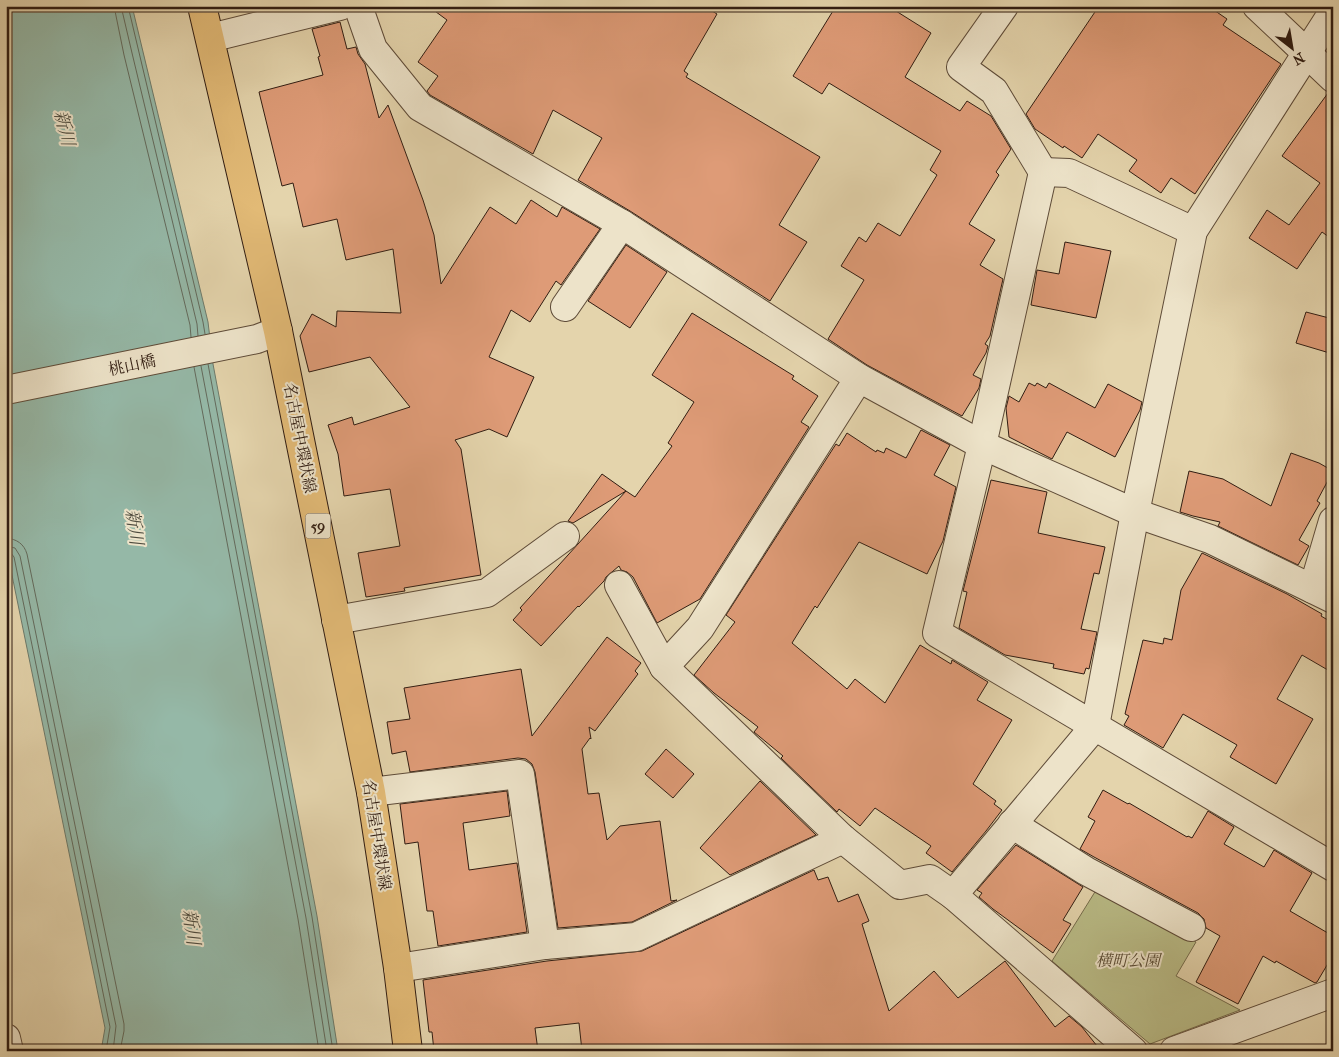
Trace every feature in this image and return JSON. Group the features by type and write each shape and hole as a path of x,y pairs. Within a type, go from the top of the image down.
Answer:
{"main road":[{"name":"名古屋中環状線","path":"202,6 210,38 268,335 336,620 371,792 398,968 408,1051"}],"street":[{"path":"210,38 340,6"},
{"path":"358,6 373,49 420,107 622,224 858,378 982,445 1135,513 1210,539 1323,594 1333,521"},
{"path":"1004,6 961,67 994,91 1043,172 982,445 937,632 1333,867"},
{"path":"1257,6 1333,78"},
{"path":"952,895 1095,726 1135,513 1193,231 1333,12"},
{"path":"1043,172 1069,173 1193,231"},
{"path":"565,307 622,224"},
{"name":"桃山橋","path":"6,390 268,335"},
{"path":"664,667 700,628 858,378"},
{"path":"336,620 487,593 564,536"},
{"path":"619,585 664,667 842,839 900,884 930,879 952,895 1133,1051"},
{"path":"371,792 520,774 545,945"},
{"path":"1012,824 1086,871 1191,927"},
{"path":"398,968 545,945 636,937 842,839"},
{"path":"1174,1051 1333,993"},
{"path":"6,1038 9,1051"}],"green space":[{"name":"横町公園","path":"1098,887 1196,942 1176,976 1240,1010 1150,1044 1052,961"}],"water":[{"name":"新川","path":"6,6 132,6 208,322 213,364 317,916 338,1051 101,1051 105,1028 6,546"}],"building":[{"path":"428,6 704,6 717,14 684,71 688,74 686,77 820,157 779,225 807,242 770,301 578,180 602,138 553,110 533,154 430,95 427,91 438,76 418,62 447,20"},
{"path":"836,6 888,6 931,33 905,77 960,111 967,101 991,116 1011,149 996,172 999,175 969,224 995,240 980,265 1003,279 990,336 985,344 988,346 986,353 973,375 981,379 979,388 962,416 867,365 828,339 864,280 841,266 859,237 866,242 878,223 900,236 937,175 930,170 941,151 829,83 822,94 793,76"},
{"path":"1099,6 1208,6 1227,19 1223,25 1281,64 1195,194 1171,178 1161,193 1129,171 1137,160 1098,134 1082,158 1035,129 1026,114"},
{"path":"340,22 347,49 356,47 358,54 365,64 379,118 388,105 434,235 441,284 490,207 516,224 531,200 557,217 562,207 600,229 561,285 556,281 530,322 511,310 489,357 534,377 507,437 489,429 455,440 461,449 481,575 404,588 405,591 366,597 358,553 400,546 390,489 344,496 338,454 328,425 352,417 354,425 410,407 370,357 309,372 300,336 312,314 336,327 337,311 401,313 393,249 346,260 337,219 303,227 293,183 282,186 259,92 323,75 318,57 320,56 312,29"},
{"path":"1328,93 1333,93 1333,240 1322,232 1297,269 1249,238 1267,210 1289,225 1320,183 1282,156"},
{"path":"1065,242 1111,251 1096,318 1031,305 1037,270 1059,274"},
{"path":"626,245 667,272 630,328 588,301"},
{"path":"1306,312 1333,319 1333,354 1296,343"},
{"path":"692,313 794,376 792,379 818,396 801,422 809,427 700,599 657,623 633,577 621,570 619,566 606,577 541,646 513,620 522,610 520,608 626,491 635,497 672,446 668,443 694,402 652,375"},
{"path":"1029,383 1035,386 1037,383 1046,388 1049,383 1095,408 1108,384 1142,402 1140,410 1115,457 1067,432 1052,459 1009,437 1006,408 1009,396 1019,402"},
{"path":"921,430 950,445 934,475 956,487 943,541 927,574 859,542 792,643 847,689 855,679 885,703 920,645 951,664 952,660 988,682 977,700 1012,720 973,784 996,801 994,804 1002,810 952,872 926,853 931,846 875,808 860,826 839,809 837,812 781,758 783,756 754,732 758,727 694,675 735,622 726,615 836,444 839,446 847,433 876,452 877,450 884,453 886,448 906,458"},
{"path":"1291,453 1319,463 1333,471 1317,501 1320,503 1299,540 1309,546 1298,565 1218,526 1220,522 1180,512 1189,471 1223,479 1271,506"},
{"path":"602,474 626,491 573,523 568,521"},
{"path":"991,480 1047,492 1038,533 1105,547 1099,574 1094,573 1081,629 1097,632 1089,669 1086,668 1084,674 1053,668 1054,664 1005,655 959,628 967,592 963,591"},
{"path":"1202,553 1287,594 1322,614 1321,616 1333,623 1333,673 1302,655 1277,699 1313,719 1276,784 1230,757 1237,745 1183,714 1163,748 1124,725 1129,716 1125,714 1143,640 1163,644 1164,638 1172,640 1181,590"},
{"path":"607,637 641,663 635,671 638,674 595,731 589,727 591,739 582,749 588,794 599,793 607,840 620,826 660,821 671,901 677,900 632,922 558,928 535,772 532,764 526,759 518,758 410,772 406,751 392,754 387,722 410,719 404,688 521,669 532,736"},
{"path":"666,749 694,774 673,798 645,774"},
{"path":"760,781 816,835 730,875 700,848"},
{"path":"1103,790 1192,838 1208,811 1234,827 1224,844 1264,867 1274,850 1312,873 1290,911 1333,936 1333,955 1317,982 1315,983 1276,961 1275,963 1263,956 1238,1004 1196,982 1220,936 1206,928 1204,919 1198,913 1080,849 1095,821 1088,817"},
{"path":"507,791 510,816 463,823 469,870 517,863 527,932 438,946 433,911 427,911 418,842 405,844 400,804"},
{"path":"1016,845 1083,887 1063,920 1071,924 1053,953 979,897 982,893 977,890"},
{"path":"814,870 818,880 828,877 838,902 858,894 869,921 862,924 889,1011 934,971 958,998 1005,961 1055,1027 1069,1016 1082,1027 1101,1051 697,1051 696,1046 666,1051 643,1051 643,1047 616,1051 582,1051 579,1023 535,1028 538,1051 434,1051 432,1032 429,1032 423,980 547,961 642,951"}]}
